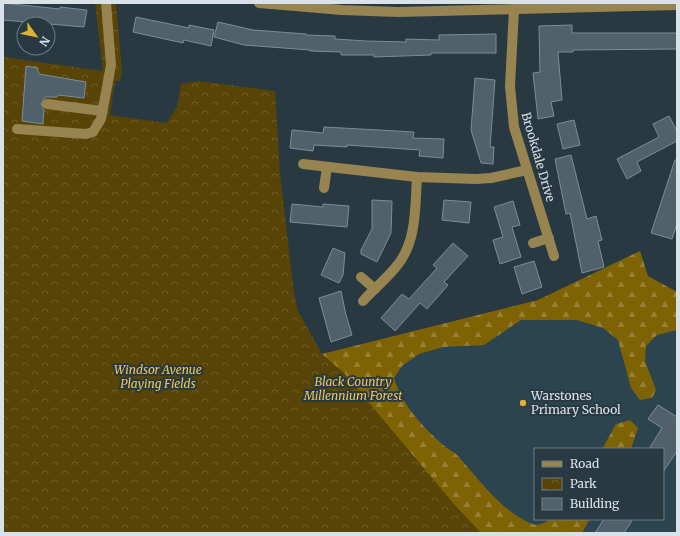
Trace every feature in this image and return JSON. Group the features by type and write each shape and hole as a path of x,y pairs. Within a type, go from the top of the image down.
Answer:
{"street":[{"path":"17,130 86,134 93,132 101,119 111,65 106,3"},
{"path":"259,3 342,6 398,12 514,9 536,6 677,5"},
{"name":"Brookdale Drive","path":"514,9 510,86 514,127 554,256"},
{"path":"47,104 102,111"},
{"path":"303,164 417,178 484,179 527,170"},
{"path":"324,188 327,167"},
{"path":"363,301 396,268 405,255 410,243 414,224 417,178"},
{"path":"533,243 549,238"},
{"path":"361,278 375,289"}],"shaded area":[{"name":"Warstones Primary School","path":"640,251 648,276 677,292 677,533 481,533 322,354 538,300"}],"green space":[{"name":"Windsor Avenue Playing Fields","path":"95,3 116,3 122,72 120,81 115,81 110,115 167,123 177,107 181,84 198,81 275,91 280,174 294,293 298,311 322,354 345,374 453,503 481,533 3,533 3,57 103,71"},
{"name":"Black Country Millennium Forest","path":"640,251 648,276 677,292 677,330 657,335 646,346 645,361 656,390 652,398 640,400 631,388 618,340 603,328 577,320 521,320 484,345 443,347 419,354 402,366 394,378 402,397 407,406 420,422 444,446 457,455 501,503 520,518 537,525 551,520 589,520 582,533 438,533 316,358 322,354 538,300"},
{"path":"630,420 638,428 631,448 603,448 616,424"}],"building":[{"path":"3,3 60,9 60,7 87,10 84,27 56,25 56,16 16,16 16,21 3,20"},
{"path":"136,17 189,28 189,25 214,30 211,46 184,40 183,43 133,32"},
{"path":"218,22 253,30 335,36 335,39 366,41 406,42 406,39 439,40 439,35 496,34 496,53 431,53 431,55 374,57 374,55 341,55 341,52 310,51 244,45 214,37"},
{"path":"572,25 572,33 677,33 677,49 573,50 573,52 558,52 562,100 551,102 554,116 538,119 533,73 540,72 539,26"},
{"path":"26,66 37,68 39,74 86,82 84,98 58,95 57,97 45,97 41,104 44,110 43,124 22,121"},
{"path":"475,78 495,80 490,147 494,147 493,164 481,163 471,130"},
{"path":"669,116 677,131 677,141 637,162 641,171 627,179 617,159 659,137 653,124"},
{"path":"574,120 580,145 563,149 557,124"},
{"path":"324,127 414,132 413,138 444,139 443,158 419,156 420,150 347,145 347,147 314,145 313,151 290,148 292,130 323,133"},
{"path":"571,155 587,219 596,216 602,240 598,241 604,267 582,273 570,213 566,214 555,159"},
{"path":"675,160 677,160 677,224 672,239 651,233"},
{"path":"372,200 392,201 391,233 377,262 361,254 361,250 372,229"},
{"path":"444,200 471,202 469,223 442,220"},
{"path":"513,201 520,225 512,227 521,257 500,264 493,240 503,237 494,207"},
{"path":"292,204 323,207 323,204 349,206 347,227 290,222"},
{"path":"453,243 468,256 444,282 448,285 427,309 420,303 395,331 381,318 402,294 409,299 437,268 433,265"},
{"path":"333,248 345,253 343,275 339,283 321,275"},
{"path":"534,261 542,287 522,294 514,267"},
{"path":"341,291 352,335 331,342 319,298"},
{"path":"658,405 677,417 677,451 664,470 664,448 650,448 662,428 648,419"},
{"path":"603,520 632,520 624,533 595,533"}],"place":[{"name":"Warstones Primary School","path":"523,403"}]}
